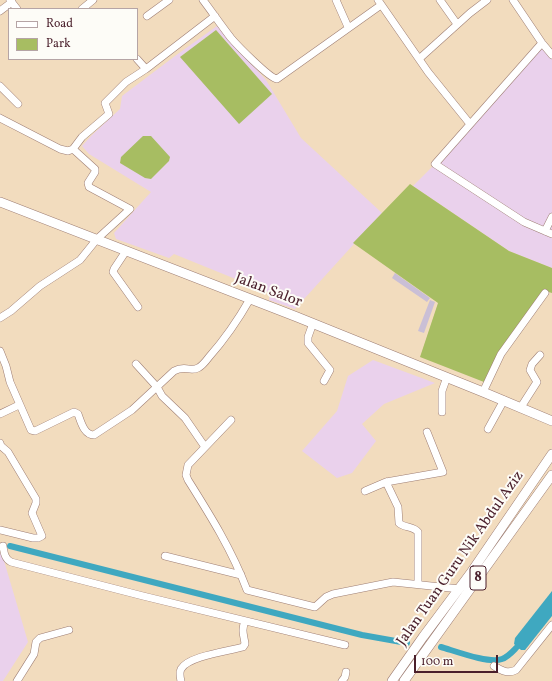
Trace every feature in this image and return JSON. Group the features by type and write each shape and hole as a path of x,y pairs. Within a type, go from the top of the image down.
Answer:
{"main road":[{"name":"Jalan Salor","path":"0,202 313,323 552,419"},
{"name":"Jalan Salor","path":"523,408 539,416 552,419"},
{"path":"544,464 552,449"},
{"name":"Jalan Tuan Guru Nik Abdul Aziz","path":"392,681 460,589 552,454"},
{"path":"536,495 552,470"},
{"name":"Jalan Tuan Guru Nik Abdul Aziz","path":"404,681 536,495 552,475"}],"street":[{"path":"147,16 170,0"},
{"path":"203,0 232,39 273,79 277,79 348,27 379,2 428,72 470,124"},
{"path":"336,0 348,27"},
{"path":"440,0 457,24"},
{"path":"419,59 457,24 487,0"},
{"path":"513,0 542,43 552,55"},
{"path":"0,11 11,1"},
{"path":"0,118 63,151 73,149 82,137 109,114 105,104 106,101 126,82 146,70 215,16"},
{"path":"542,43 435,164 524,222 549,232 552,217"},
{"path":"138,60 146,70"},
{"path":"0,86 18,104"},
{"path":"0,318 11,312 40,286 80,260 97,240 130,210 89,187 88,183 95,172 95,169 73,149"},
{"path":"126,251 113,272 138,307"},
{"path":"483,392 501,354 545,293"},
{"path":"0,351 19,405 29,428 33,432 74,412 78,414 86,432 94,435 121,418 174,371 185,367 192,369 200,367 228,334 250,299"},
{"path":"313,323 308,337 308,343 330,370 324,380"},
{"path":"523,408 537,382 530,370 532,364 540,356"},
{"path":"136,364 157,387 162,396 185,418 205,447"},
{"path":"442,412 442,391 447,377"},
{"path":"488,429 504,400"},
{"path":"0,414 19,405"},
{"path":"231,420 188,465 186,475 215,523 241,575 246,590 315,607 326,597 333,594 393,582 460,589"},
{"path":"366,491 386,482 442,472 426,432"},
{"path":"0,446 8,452 36,499 32,513 42,536 33,538 0,530"},
{"path":"386,482 398,507 399,523 401,525 415,528 418,532 418,584"},
{"path":"3,546 4,555 7,561 345,645"},
{"path":"165,556 241,575"},
{"path":"181,681 180,672 189,662 200,657 243,647 246,644 242,629 245,621"},
{"path":"494,666 507,672 516,670 552,625"},
{"path":"16,681 34,654 36,642 40,638 69,630"},
{"path":"342,681 346,672"}],"shaded area":[{"path":"217,26 266,80 301,138 382,213 295,309 269,300 270,293 174,254 169,258 116,239 114,233 151,192 89,154 82,146 120,109 122,96"},
{"path":"542,43 552,55 552,268 509,251 413,186 435,164"},
{"path":"395,273 430,298 427,302 392,278"},
{"path":"430,300 435,302 424,333 418,331"},
{"path":"373,360 435,383 384,404 362,424 376,441 352,473 337,478 302,451 337,411 348,376"},
{"path":"0,553 2,554 28,642 3,681 0,681"}],"green space":[{"path":"216,30 272,94 239,124 180,57"},
{"path":"143,136 151,136 170,157 169,161 151,179 145,178 120,163 121,157"},
{"path":"410,184 509,251 552,268 552,293 545,291 528,313 504,346 484,382 420,357 438,303 353,243"}],"water":[{"path":"552,591 552,616 525,650 521,650 514,644 515,638"}],"waterway":[{"path":"10,546 362,635 407,643"},
{"path":"441,647 489,660 502,659 517,647"}]}
